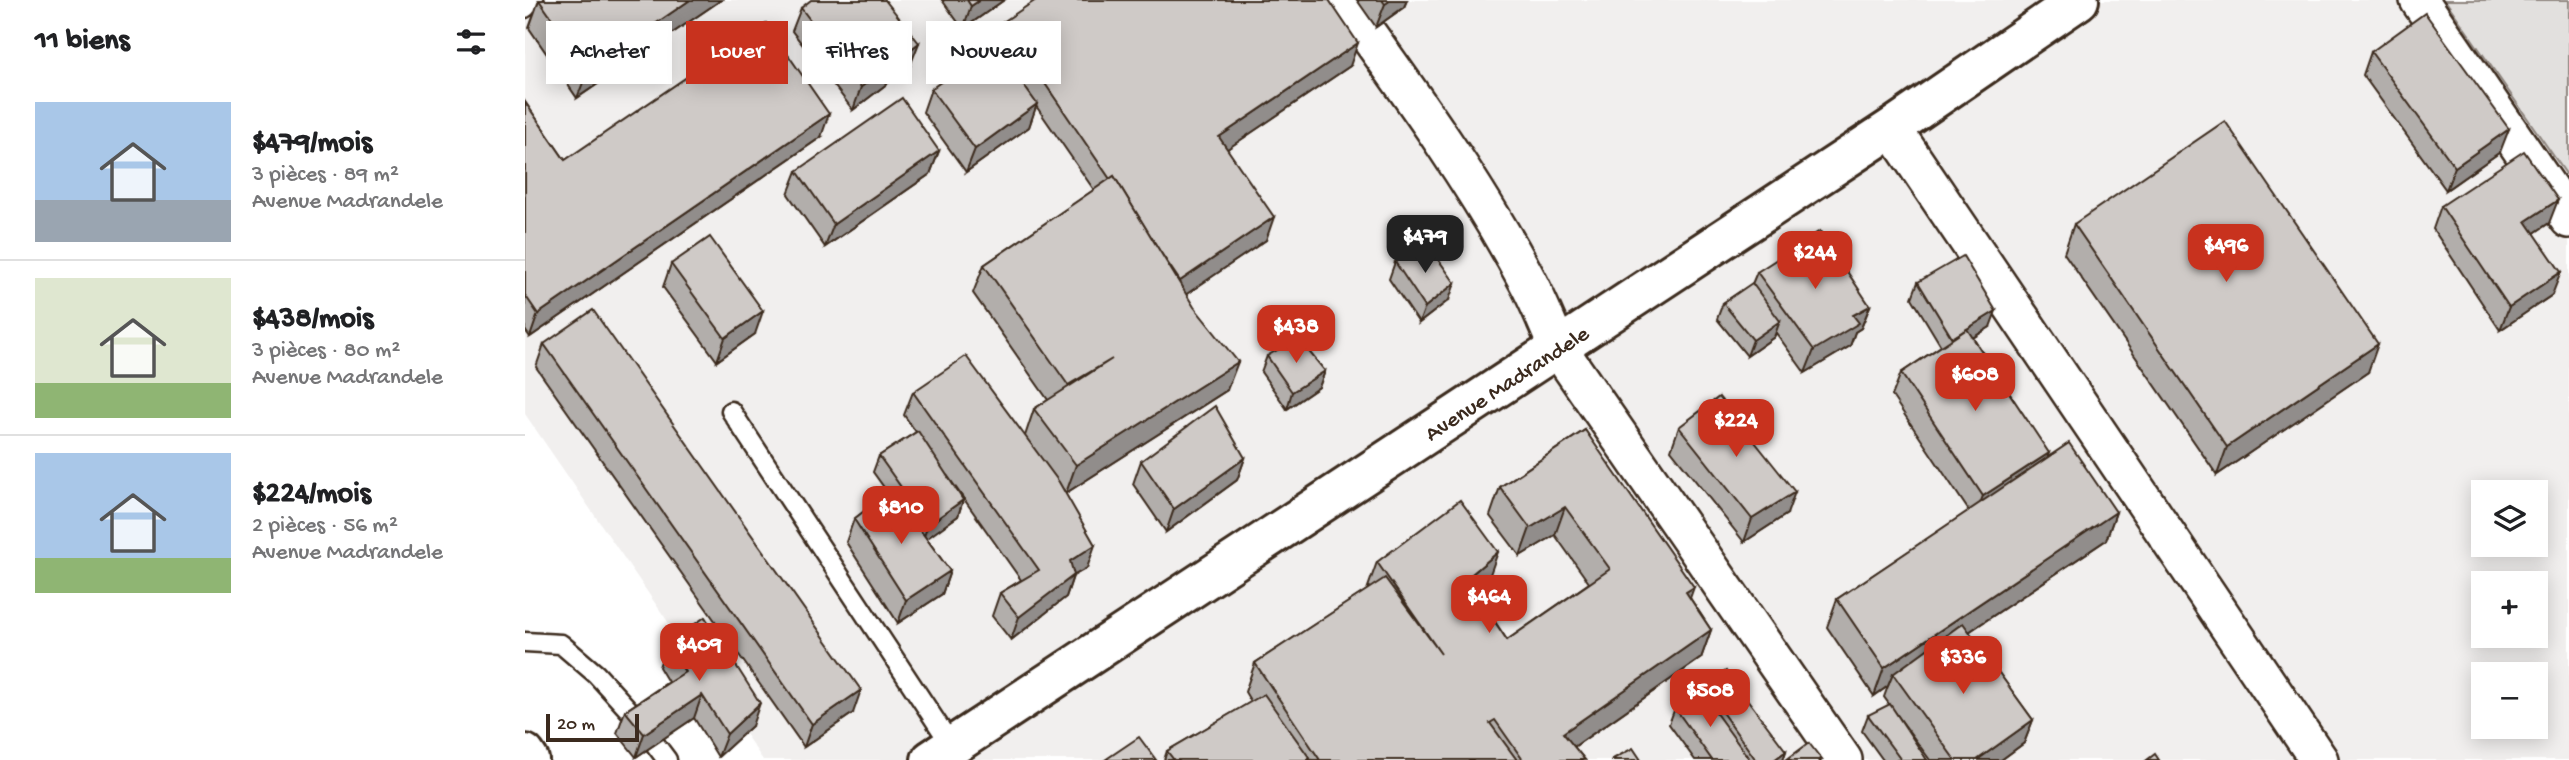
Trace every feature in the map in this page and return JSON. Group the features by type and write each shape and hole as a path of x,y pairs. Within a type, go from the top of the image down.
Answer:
{"street":[{"path":"1343,0 1506,241 1529,283 1557,348 1843,760"},
{"name":"Avenue Madrandele","path":"942,753 1892,128 2079,0"},
{"path":"2419,0 2569,219"},
{"path":"1892,128 2319,760"},
{"path":"525,754 529,760"}],"lane":[{"path":"525,8 534,0"},
{"path":"731,411 942,753"},
{"path":"525,642 561,644 596,674 638,720"},
{"path":"655,744 667,760"}],"shaded area":[{"path":"525,0 2445,0 2569,178 2569,760 763,760 525,414"},
{"path":"2445,0 2569,0 2569,178"}],"building":[{"path":"539,0 690,0 659,21 554,21"},
{"path":"811,0 885,0 902,21 811,21 801,8"},
{"path":"967,0 980,0 971,6"},
{"path":"1036,0 1329,0 1358,43 1219,137 1274,217 1180,281 1114,176 1110,179 1045,84 1061,84 1061,21 1004,21"},
{"path":"2425,13 2509,129 2455,167 2371,52"},
{"path":"912,34 919,43 912,48"},
{"path":"788,55 802,75 802,84 808,84 829,114 538,314 525,295 525,102 565,160 686,78 686,84 788,84"},
{"path":"938,84 1023,84 1037,104 975,149 931,89"},
{"path":"902,98 939,151 834,224 797,171"},
{"path":"2225,121 2378,344 2227,447 2074,224"},
{"path":"2524,151 2558,200 2526,221 2561,272 2509,307 2441,206"},
{"path":"1114,176 1194,307 1238,362 1076,465 1034,409 1112,359 1068,385 984,265"},
{"path":"1820,231 1870,306 1853,315 1859,323 1814,350 1757,272"},
{"path":"710,237 763,311 725,338 671,264"},
{"path":"1428,245 1455,283 1425,307 1395,262"},
{"path":"1963,256 1996,311 1952,338 1918,282"},
{"path":"1752,283 1780,321 1753,340 1723,303"},
{"path":"593,310 861,690 812,724 544,344"},
{"path":"1967,329 2049,453 1983,496 1901,373"},
{"path":"1298,338 1325,371 1292,392 1267,356"},
{"path":"966,356 1059,482 1095,545 1070,561 1074,575 1019,617 1000,593 1039,570 913,392"},
{"path":"1719,397 1795,492 1752,519 1679,427"},
{"path":"1215,406 1245,458 1174,509 1141,461"},
{"path":"1585,430 1694,587 1686,592 1711,630 1563,733 1585,760 1523,760 1495,720 1490,723 1517,760 1320,760 1255,663 1385,578 1441,654 1377,562 1460,500 1498,552 1466,579 1507,640 1610,569 1565,507 1530,528 1500,487"},
{"path":"918,431 963,500 928,525 879,456"},
{"path":"2069,443 2116,512 1884,668 1837,599"},
{"path":"891,490 950,571 906,600 854,519"},
{"path":"705,617 760,703 727,734 702,695 644,734 625,711 685,672 667,644"},
{"path":"1963,623 2033,720 1977,760 1955,760 1893,674"},
{"path":"1726,671 1786,751 1774,760 1756,760 1704,687"},
{"path":"1699,690 1750,760 1712,760 1675,708"},
{"path":"1264,694 1311,760 1174,760 1167,751"},
{"path":"1890,704 1927,760 1901,760 1868,715"},
{"path":"1139,737 1156,760 1105,760"},
{"path":"1809,743 1822,760 1786,760"},
{"path":"1633,748 1641,760 1611,760"},
{"path":"2155,754 2159,760 2147,760"}]}
